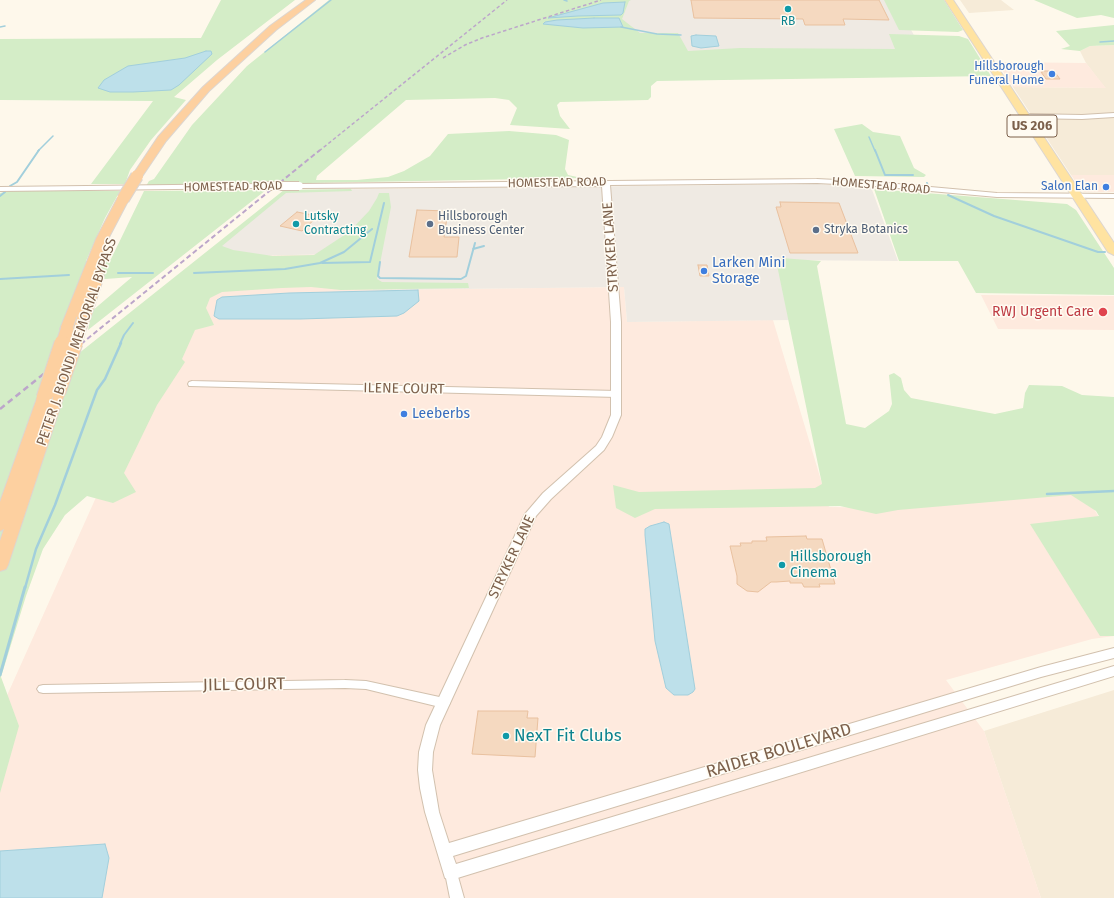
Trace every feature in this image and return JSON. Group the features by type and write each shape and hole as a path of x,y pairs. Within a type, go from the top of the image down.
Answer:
{"highway":[{"name":"PETER J. BIONDI MEMORIAL BYPASS","path":"0,565 51,395 67,329 102,239 128,199 162,139 206,89 273,28 311,0"},
{"name":"PETER J. BIONDI MEMORIAL BYPASS","path":"141,176 213,90 253,53 319,0"},
{"name":"PETER J. BIONDI MEMORIAL BYPASS","path":"0,525 51,395 83,319 112,238 128,199"}],"main road":[{"name":"US 206","path":"949,0 1114,252"}],"street":[{"path":"1025,116 1082,117 1114,115"},
{"name":"HOMESTEAD ROAD","path":"0,189 823,181 869,183 997,195 1077,197 1114,196"},
{"name":"STRYKER LANE","path":"457,898 451,873 432,812 425,770 426,752 430,735 444,703 532,514 547,496 600,448 613,426 616,415 617,394 616,322 606,183"},
{"name":"ILENE COURT","path":"192,384 617,394"},
{"name":"RAIDER BOULEVARD","path":"444,852 1041,672 1114,653"},
{"name":"RAIDER BOULEVARD","path":"451,873 1114,671"},
{"name":"JILL COURT","path":"43,689 345,684 366,685 444,703"}],"shaded area":[{"path":"620,0 895,0 923,52 682,51 623,34"},
{"path":"960,0 1001,0 1014,10 969,13"},
{"path":"1114,45 1114,175 1071,175 1013,87 1105,88 1086,63 1080,51 1090,46"},
{"path":"997,62 1086,63 1106,88 1013,87"},
{"path":"1071,175 1114,175 1114,192 1083,192"},
{"path":"819,184 871,187 898,261 778,260 792,320 627,322 624,287 373,290 378,253 204,257 286,190"},
{"path":"378,253 373,290 624,287 627,322 773,320 829,507 896,508 1083,491 1114,542 1114,636 1092,639 946,680 984,731 1041,898 0,898 0,711 204,257"},
{"path":"981,295 1114,296 1114,330 998,329"},
{"path":"1114,690 1114,898 1041,898 984,731"}],"green space":[{"path":"221,0 295,0 217,60 174,97 186,100 151,140 130,170 125,184 91,184 153,101 0,100 0,39 201,38"},
{"path":"329,0 631,0 629,1 622,19 640,33 678,33 688,51 740,48 895,49 889,34 959,36 968,39 991,76 657,81 651,86 651,97 648,100 560,102 557,105 560,116 570,129 510,125 517,108 509,100 495,98 406,100 317,176 316,180 357,180 388,177 404,171 430,156 448,134 509,131 556,135 569,140 565,169 568,175 582,178 146,186 149,181 154,179 192,125 247,66"},
{"path":"884,0 944,0 963,30 958,32 899,30"},
{"path":"1034,0 1114,0 1114,18 1101,15 1077,18"},
{"path":"1114,25 1114,45 1090,46 1080,51 1061,49 1070,46 1056,31"},
{"path":"862,124 873,132 900,136 914,168 926,175 924,177 855,176 834,129"},
{"path":"351,189 352,191 286,193 222,246 233,250 273,256 314,255 349,232 369,211 379,193 389,193 391,207 377,279 382,282 468,283 469,288 341,290 311,287 282,288 222,292 210,298 206,308 214,325 195,330 182,359 185,362 157,405 124,473 136,492 113,503 87,496 65,515 43,549 26,596 1,677 19,726 0,793 0,193 10,191 120,191 105,218 86,261 111,259 144,191 266,190 88,330 92,311 132,277 79,281 44,381 284,190"},
{"path":"874,189 1067,204 1076,210 1114,268 1114,295 976,293 958,261 899,261"},
{"path":"781,258 821,261 817,266 846,424 865,428 889,411 892,404 889,375 894,373 901,378 904,390 911,398 995,414 1023,408 1025,393 1029,385 1062,386 1082,395 1114,397 1114,636 1100,636 1030,524 1099,516 1096,511 1071,495 898,510 876,514 840,506 655,509 635,518 616,508 613,485 639,492 815,488 822,484 777,265"}],"water":[{"path":"625,2 623,13 621,15 548,18 603,3"},
{"path":"619,18 623,27 583,28 543,24 545,22 557,20"},
{"path":"691,36 716,36 719,46 701,48 692,46"},
{"path":"206,51 211,51 212,54 179,85 171,90 110,92 98,88 104,80 128,66 185,58"},
{"path":"418,290 419,301 404,313 397,316 300,319 219,319 214,316 217,300 222,297 289,293"},
{"path":"664,522 669,524 695,689 688,695 674,695 666,688 655,641 645,529"},
{"path":"105,844 109,858 102,898 0,898 0,851"}],"building":[{"name":"RB","path":"691,0 879,0 889,20 843,19 845,25 805,25 803,19 694,18"},
{"name":"Hillsborough Funeral Home","path":"1042,71 1054,71 1060,79 1046,79 1041,72 1043,72"},
{"name":"Stryka Botanics","path":"780,202 839,203 858,253 790,253 776,207 781,207"},
{"name":"Hillsborough Business Center","path":"417,210 448,211 444,237 459,237 457,257 409,257"},
{"name":"Lutsky Contracting","path":"297,212 318,216 302,231 280,226"},
{"name":"Larken Mini Storage","path":"698,265 707,265 709,276 700,276"},
{"name":"Hillsborough Cinema","path":"806,536 807,539 822,539 835,584 819,584 820,587 804,587 802,583 790,583 790,581 771,582 758,592 747,591 737,584 737,576 730,546 741,546 740,543 752,543 752,541 767,541 766,537"},
{"name":"NexT Fit Clubs","path":"478,711 528,711 527,718 538,718 535,757 472,754"}],"waterway":[{"path":"265,52 331,0"},
{"path":"0,27 5,26"},
{"path":"621,27 657,34 681,35"},
{"path":"1100,42 1114,41"},
{"path":"39,150 53,136"},
{"path":"869,137 875,151"},
{"path":"10,186 17,182 39,150"},
{"path":"875,150 885,175 913,175"},
{"path":"0,196 5,192"},
{"path":"948,195 994,216 1098,252 1105,252"},
{"path":"322,263 370,262 384,203"},
{"path":"194,273 285,269 320,263 344,252 372,229"},
{"path":"473,249 475,243"},
{"path":"473,249 484,246"},
{"path":"380,262 378,276 380,278 461,279 466,276 473,249"},
{"path":"118,273 153,273"},
{"path":"0,279 69,275"},
{"path":"120,344 124,335 133,323"},
{"path":"25,588 36,549 55,505 97,390 105,379 121,343"},
{"path":"1047,494 1114,491"},
{"path":"0,675 25,587"}],"railway":[{"path":"319,151 507,0"},
{"path":"443,58 465,45 482,38 601,0"},
{"path":"81,344 320,150"},
{"path":"0,409 82,343"}],"place":[{"name":"RB","path":"788,9"},
{"name":"Hillsborough Funeral Home","path":"1052,74"},
{"name":"Salon Elan","path":"1106,187"},
{"name":"Lutsky Contracting","path":"296,224"},
{"name":"Hillsborough Business Center","path":"430,224"},
{"name":"Stryka Botanics","path":"816,230"},
{"name":"Larken Mini Storage","path":"704,271"},
{"name":"RWJ Urgent Care","path":"1103,312"},
{"name":"Leeberbs","path":"404,414"},
{"name":"Hillsborough Cinema","path":"782,565"},
{"name":"NexT Fit Clubs","path":"506,736"}]}
